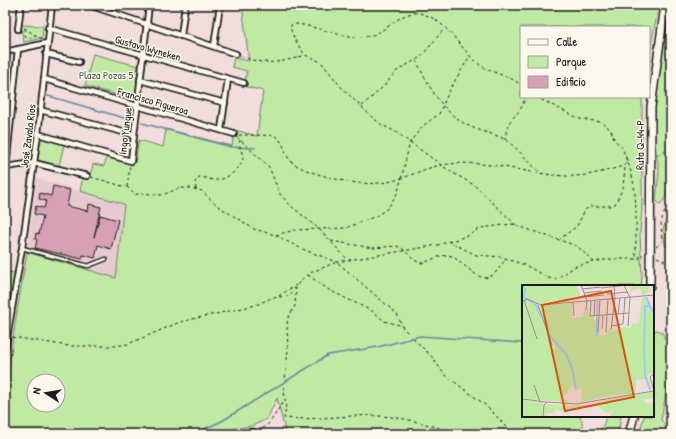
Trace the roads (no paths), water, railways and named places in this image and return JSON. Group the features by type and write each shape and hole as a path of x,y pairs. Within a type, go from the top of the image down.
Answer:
{"street":[{"path":"18,27 20,5"},
{"name":"José Zavala Ríos","path":"5,350 19,269 38,134 46,43 52,5"},
{"path":"89,5 236,54"},
{"name":"Ingo Yungue","path":"38,134 131,161 149,5"},
{"path":"181,36 185,5"},
{"path":"214,46 220,5"},
{"name":"Ruta Q-44-P","path":"650,285 652,107 665,5"},
{"name":"Gustavo Wyneken","path":"48,28 142,56 244,83"},
{"path":"5,52 46,43"},
{"path":"18,49 5,167 34,163 87,176"},
{"path":"46,54 78,62"},
{"name":"Francisco Figueroa","path":"44,79 234,134"},
{"path":"221,130 228,79"},
{"path":"140,80 224,104"},
{"path":"40,110 134,135"},
{"path":"629,434 634,417"},
{"path":"237,434 253,432"}],"lane":[{"path":"22,248 88,266 106,260"}],"waterway":[{"path":"45,95 131,120"},
{"path":"142,123 231,147 255,148"},
{"path":"193,434 222,421 328,355 378,347 420,336 522,343"}],"park label":[{"name":"Plaza Pozas 5","path":"106,75"}]}
